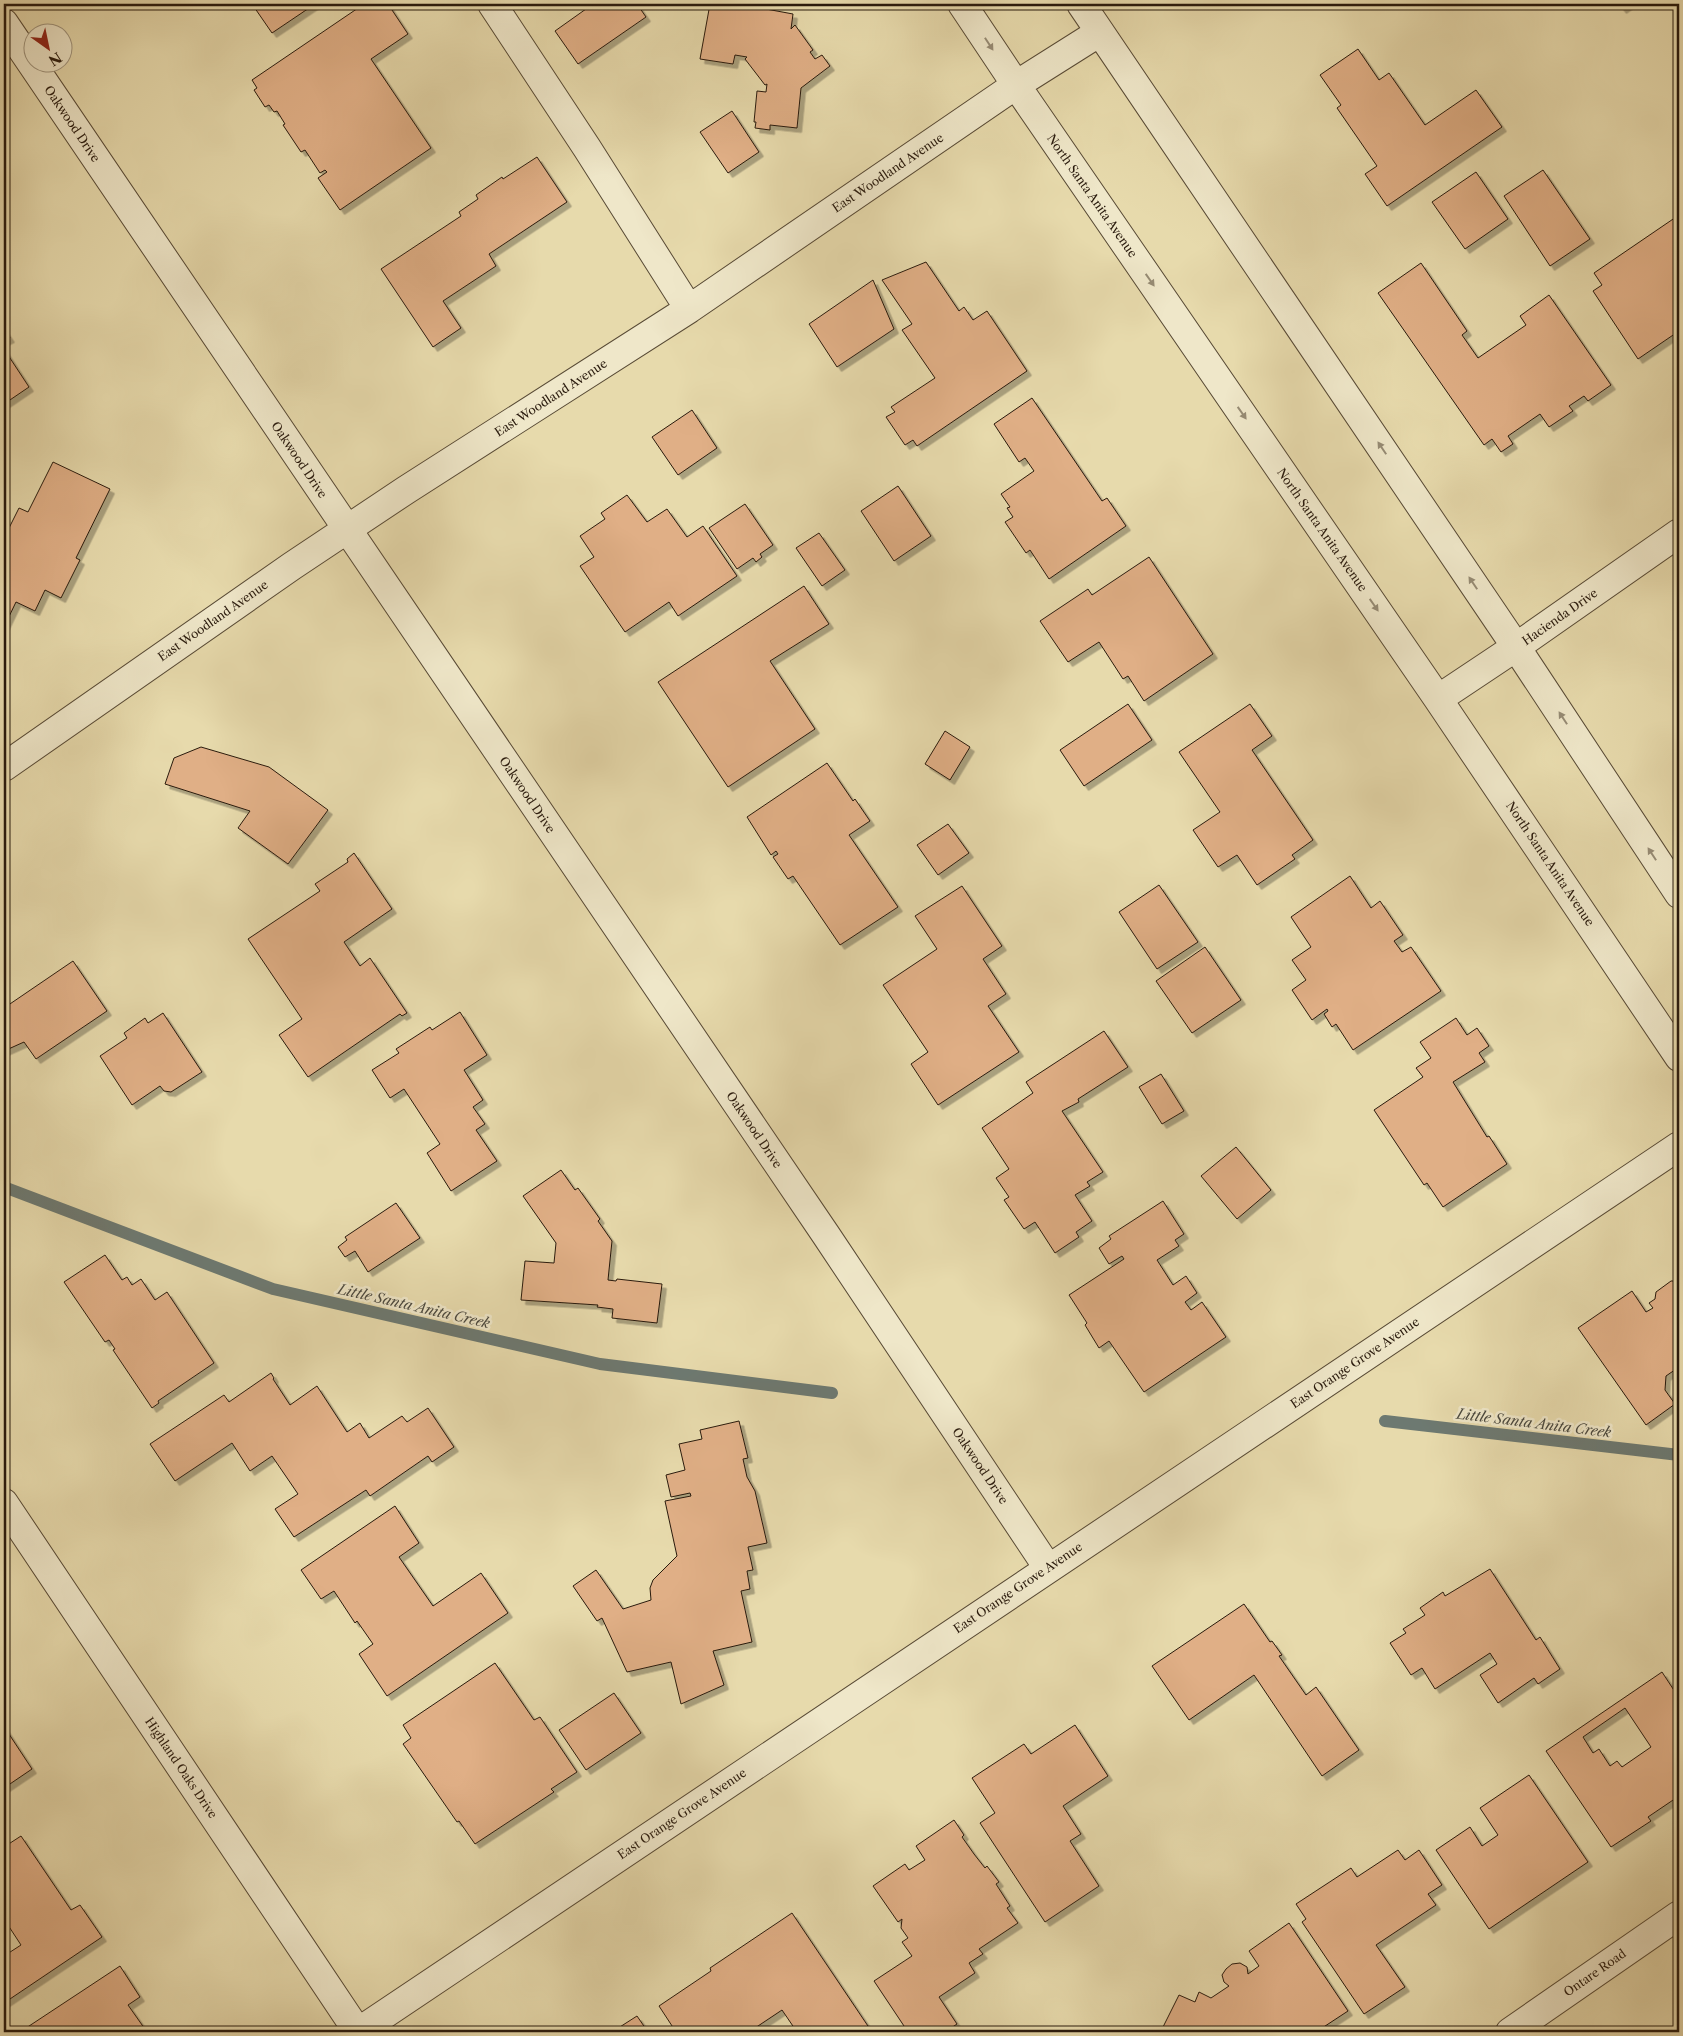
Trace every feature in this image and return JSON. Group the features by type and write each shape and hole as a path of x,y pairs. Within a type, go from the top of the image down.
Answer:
{"street":[{"path":"492,4 587,148 689,309"},
{"name":"North Santa Anita Avenue","path":"962,4 1438,699 1679,1057"},
{"path":"1081,4 1516,647 1679,894"},
{"name":"Oakwood Drive","path":"4,23 826,1235 1048,1568"},
{"name":"East Woodland Avenue","path":"4,767 284,572 406,490 689,309 1016,85 1100,32"},
{"name":"Hacienda Drive","path":"1438,699 1679,533"},
{"name":"East Orange Grove Avenue","path":"358,2032 1679,1146"},
{"name":"Highland Oaks Drive","path":"4,1503 358,2032"},
{"name":"Ontare Road","path":"1510,2032 1679,1915"}],"building":[{"path":"252,4 315,4 272,33"},
{"path":"364,4 388,4 408,34 371,59 431,148 340,210 318,178 327,172 325,170 320,173 305,150 301,152 283,125 285,124 277,111 274,112 269,105 265,107 254,90 257,88 252,80"},
{"path":"593,4 637,4 646,17 578,64 555,31"},
{"path":"710,4 739,4 793,14 791,29 795,25 813,50 810,52 815,59 822,55 830,66 801,88 797,128 770,125 770,130 755,128 757,91 766,92 767,84 765,85 745,59 747,57 735,55 733,64 700,59"},
{"path":"1618,4 1629,4 1622,9"},
{"path":"1358,49 1379,80 1389,73 1425,125 1476,90 1502,127 1387,206 1365,174 1377,166 1337,108 1341,105 1320,75"},
{"path":"732,111 759,152 728,173 700,132"},
{"path":"537,157 567,202 489,254 496,266 443,301 461,328 433,347 381,269 461,216 459,212 478,199 476,195 502,177 503,179"},
{"path":"1543,170 1590,239 1550,266 1504,196"},
{"path":"1476,172 1508,219 1465,249 1432,202"},
{"path":"1679,215 1679,331 1638,359 1593,291 1602,285 1594,273"},
{"path":"926,262 959,311 964,307 973,320 987,311 1027,371 917,446 913,440 905,445 886,417 895,412 891,407 935,378 902,330 912,324 882,280"},
{"path":"1421,263 1467,331 1462,335 1478,358 1526,325 1520,316 1549,295 1611,385 1588,401 1584,396 1569,406 1573,411 1549,427 1540,414 1508,436 1513,444 1501,452 1492,439 1484,445 1378,293"},
{"path":"873,280 894,329 837,367 809,324"},
{"path":"4,329 10,338 4,341"},
{"path":"4,349 29,387 4,404"},
{"path":"1032,398 1102,501 1107,498 1126,526 1049,579 1030,550 1026,553 1005,522 1013,517 1007,508 1010,507 1001,494 1034,471 1025,458 1019,462 994,424"},
{"path":"692,410 717,448 678,475 652,437"},
{"path":"53,462 110,489 76,558 80,560 61,598 45,590 35,611 16,602 4,627 4,538 19,508 28,512"},
{"path":"898,486 931,536 894,561 861,511"},
{"path":"627,495 647,522 667,509 687,537 703,526 737,576 678,616 669,602 625,632 580,566 594,557 580,536 605,519 601,513"},
{"path":"745,504 773,545 760,554 762,557 756,562 753,558 737,569 709,528"},
{"path":"819,533 845,570 822,586 796,548"},
{"path":"1149,557 1213,654 1144,701 1128,676 1123,679 1099,642 1068,662 1040,621 1088,589 1092,595"},
{"path":"804,586 829,624 770,661 815,729 728,787 658,682"},
{"path":"1128,704 1152,740 1084,786 1060,750"},
{"path":"1250,704 1272,736 1252,750 1313,840 1292,855 1295,859 1257,885 1237,855 1218,867 1193,830 1220,812 1179,752"},
{"path":"945,731 970,747 950,780 925,764"},
{"path":"201,747 269,767 328,810 288,864 238,828 250,811 165,784 174,758"},
{"path":"827,763 853,801 855,799 870,821 849,835 898,907 840,945 793,876 788,879 773,857 778,854 776,851 771,855 747,817"},
{"path":"948,824 969,853 938,875 917,845"},
{"path":"354,853 392,909 344,942 360,966 370,958 407,1013 402,1016 400,1014 308,1077 279,1035 302,1019 248,939 320,891 315,884 348,862 347,859"},
{"path":"1350,876 1371,908 1380,901 1403,935 1394,941 1402,952 1411,947 1441,991 1353,1050 1336,1024 1332,1027 1324,1014 1328,1011 1327,1009 1312,1020 1292,990 1306,980 1292,960 1311,947 1291,917"},
{"path":"1159,885 1198,942 1157,969 1119,912"},
{"path":"962,886 1002,946 983,959 1006,994 988,1006 1019,1052 938,1105 911,1064 928,1052 883,985 937,949 915,916"},
{"path":"1205,947 1241,1000 1192,1033 1156,981"},
{"path":"73,961 107,1011 36,1059 24,1042 4,1051 4,1008"},
{"path":"460,1012 487,1055 464,1070 483,1100 473,1107 485,1124 476,1130 497,1161 451,1191 427,1153 440,1144 404,1089 390,1098 372,1070 399,1053 396,1049 430,1027 432,1030"},
{"path":"163,1013 202,1072 171,1092 164,1091 160,1086 132,1105 100,1056 127,1038 124,1033 145,1018 148,1023"},
{"path":"1456,1018 1467,1035 1477,1028 1489,1046 1479,1053 1485,1062 1453,1082 1487,1137 1489,1136 1507,1164 1443,1207 1427,1183 1424,1185 1374,1110 1423,1077 1416,1068 1431,1058 1420,1042"},
{"path":"1104,1031 1128,1067 1078,1099 1079,1102 1062,1111 1103,1172 1087,1182 1090,1186 1075,1195 1092,1221 1076,1232 1079,1237 1055,1253 1035,1222 1024,1229 1004,1200 1009,1197 996,1178 1009,1169 982,1128 1033,1093 1026,1082"},
{"path":"1161,1074 1184,1111 1162,1124 1139,1087"},
{"path":"1236,1147 1271,1190 1237,1219 1201,1176"},
{"path":"561,1170 575,1190 578,1188 600,1219 598,1221 612,1241 608,1280 616,1281 617,1279 662,1284 657,1323 612,1318 613,1309 597,1307 598,1305 521,1300 525,1261 554,1263 556,1243 523,1196"},
{"path":"1163,1201 1184,1234 1175,1240 1179,1246 1157,1260 1173,1285 1186,1276 1197,1293 1185,1302 1191,1310 1202,1302 1226,1337 1144,1392 1109,1341 1099,1348 1085,1325 1087,1323 1069,1295 1124,1259 1122,1256 1109,1264 1099,1248 1111,1239 1109,1236"},
{"path":"396,1203 420,1238 368,1272 355,1251 345,1257 338,1247 347,1240 345,1237"},
{"path":"105,1255 122,1280 127,1277 132,1285 141,1279 155,1300 167,1292 214,1363 158,1401 159,1403 152,1408 113,1350 115,1349 109,1340 105,1342 64,1282"},
{"path":"1671,1281 1679,1281 1679,1367 1666,1376 1665,1390 1675,1404 1646,1425 1578,1328 1632,1291 1646,1312 1653,1308 1649,1303 1655,1299 1656,1292"},
{"path":"271,1373 290,1405 317,1386 347,1432 360,1423 369,1438 402,1416 407,1422 428,1408 454,1447 432,1462 428,1456 370,1496 366,1490 294,1537 275,1509 298,1494 272,1456 250,1471 232,1443 175,1481 150,1444 224,1395 229,1402"},
{"path":"739,1421 748,1458 743,1459 747,1477 755,1491 767,1543 748,1547 753,1570 747,1571 750,1589 741,1591 752,1642 713,1651 724,1685 681,1704 671,1662 627,1672 602,1618 597,1621 573,1586 596,1570 623,1609 651,1600 650,1588 653,1580 677,1556 665,1501 691,1496 690,1493 671,1497 666,1475 685,1470 679,1444 702,1439 700,1430"},
{"path":"395,1506 419,1543 399,1557 433,1606 481,1573 508,1613 387,1696 359,1654 373,1644 357,1621 355,1623 334,1591 321,1599 301,1570"},
{"path":"1490,1569 1536,1640 1540,1637 1560,1669 1538,1684 1534,1678 1498,1703 1480,1675 1497,1664 1490,1653 1435,1689 1422,1668 1411,1675 1390,1643 1406,1633 1403,1629 1425,1615 1420,1608 1443,1592 1445,1596"},
{"path":"1244,1604 1270,1642 1272,1641 1282,1655 1279,1656 1306,1695 1316,1687 1359,1750 1322,1776 1254,1675 1189,1720 1152,1666"},
{"path":"495,1663 534,1720 540,1717 577,1772 551,1789 554,1792 475,1844 459,1821 457,1822 403,1744 411,1738 403,1725"},
{"path":"1662,1672 1679,1698 1679,1796 1648,1817 1651,1821 1611,1847 1546,1751","holes":["1625,1708 1651,1747 1622,1767 1617,1761 1610,1766 1599,1749 1593,1753 1583,1737"]},
{"path":"614,1693 641,1733 586,1770 559,1730"},
{"path":"1075,1725 1108,1776 1063,1806 1081,1834 1070,1841 1099,1886 1045,1922 980,1823 995,1813 972,1778 1024,1744 1031,1754"},
{"path":"4,1729 32,1769 4,1788"},
{"path":"1529,1775 1588,1862 1489,1929 1436,1850 1470,1827 1482,1846 1498,1835 1480,1808"},
{"path":"954,1820 964,1835 962,1837 974,1854 985,1868 987,1866 999,1882 996,1884 1010,1906 1007,1908 1018,1923 979,1949 983,1954 969,1963 975,1973 939,1997 957,2024 945,2032 908,2032 874,1981 912,1956 902,1942 908,1938 901,1928 902,1919 898,1922 873,1886 905,1864 909,1870 925,1860 916,1846"},
{"path":"21,1836 71,1910 80,1905 102,1937 4,2003 4,1956 21,1945 4,1919 4,1847"},
{"path":"1398,1850 1405,1860 1419,1850 1442,1885 1428,1894 1436,1905 1376,1945 1405,1987 1364,2014 1302,1922 1306,1919 1296,1904 1351,1868 1357,1877"},
{"path":"792,1913 872,2032 797,2032 782,2010 749,2032 676,2032 659,2006 711,1971 710,1968"},
{"path":"1289,1923 1348,2011 1316,2032 1174,2032 1163,2027 1179,1995 1195,2002 1199,1992 1211,1998 1229,1986 1224,1982 1222,1975 1232,1964 1240,1963 1247,1967 1248,1974 1259,1966 1249,1951"},
{"path":"120,1966 140,1997 128,2005 147,2032 20,2032"},
{"path":"637,2016 648,2032 612,2032"}],"waterway":[{"name":"Little Santa Anita Creek","path":"4,1187 273,1289 600,1364 832,1393"},
{"name":"Little Santa Anita Creek","path":"1385,1421 1679,1455"}]}
